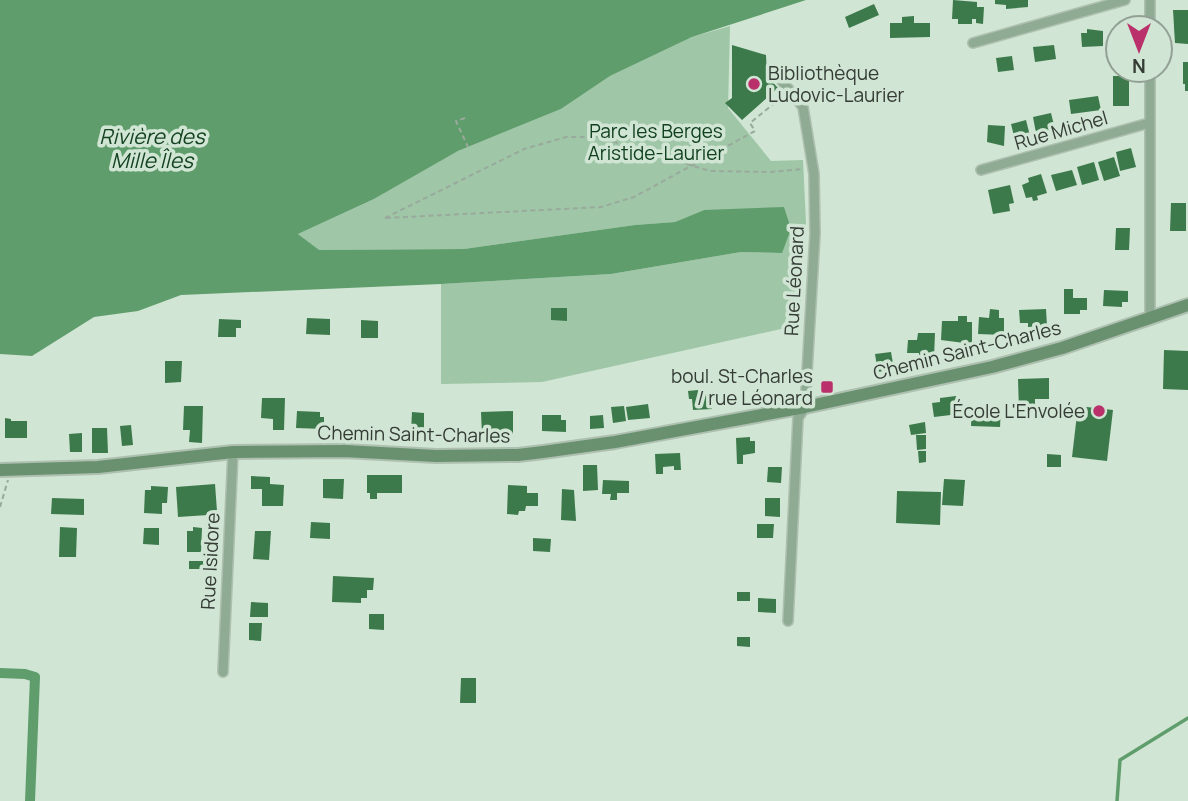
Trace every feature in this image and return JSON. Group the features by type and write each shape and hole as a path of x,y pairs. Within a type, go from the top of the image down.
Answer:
{"main road":[{"name":"Chemin Saint-Charles","path":"6,469 97,467 233,452 345,451 436,456 519,455 615,442 805,407 992,367 1188,305"}],"street":[{"path":"973,43 1125,0"},
{"name":"Rue Léonard","path":"778,76 803,107 813,168 815,234 805,407 798,418 788,621"},
{"path":"1150,84 1150,319"},
{"name":"Rue Michel","path":"981,170 1149,123"},
{"name":"Rue Isidore","path":"223,672 233,452"}],"path":[{"path":"790,91 750,123 755,131 692,165 634,197 601,207 385,218 524,149 566,137 598,138 692,165 710,171 771,172 813,168"},
{"path":"465,118 456,121 468,147"},
{"path":"0,507 6,469"}],"green space":[{"name":"Parc les Berges Aristide-Laurier","path":"730,26 728,108 771,161 803,160 806,224 799,325 542,382 441,384 441,284 611,274 741,252 782,253 704,210 675,222 635,225 464,249 318,250 298,234 374,199 458,151 561,109 610,76 692,37"}],"water":[{"name":"Rivière des Mille Îles","path":"0,0 806,0 692,37 610,76 561,109 458,151 374,199 298,234 319,250 464,249 635,225 675,222 704,210 784,207 791,229 782,253 741,252 611,274 181,295 138,311 94,317 32,356 0,354"}],"building":[{"path":"953,0 977,2 977,7 984,7 983,24 972,19 972,24 958,24 958,19 952,19"},
{"path":"995,0 1028,0 1028,7 1006,9 1006,5 995,4"},
{"path":"874,4 879,15 849,28 845,17"},
{"path":"1173,10 1188,10 1188,44 1175,43"},
{"path":"914,16 914,23 930,23 930,37 890,38 890,23 902,23 902,17"},
{"path":"1087,29 1103,31 1103,46 1082,47 1081,33 1087,33"},
{"path":"732,45 766,55 767,76 778,88 742,120 725,103 732,98"},
{"path":"1054,45 1056,59 1035,62 1033,47"},
{"path":"1012,56 1014,70 998,72 996,58"},
{"path":"1183,62 1188,62 1188,91 1185,91 1183,84"},
{"path":"1113,84 1129,84 1129,106 1113,106"},
{"path":"1098,96 1101,110 1071,114 1069,100"},
{"path":"1051,113 1055,129 1036,133 1033,117"},
{"path":"1026,120 1030,136 1015,140 1011,124"},
{"path":"988,125 1005,126 1004,146 987,142"},
{"path":"1131,148 1136,167 1120,171 1116,152"},
{"path":"1114,157 1120,176 1104,181 1098,162"},
{"path":"1094,162 1099,180 1082,185 1077,167"},
{"path":"1072,170 1077,185 1056,191 1051,175"},
{"path":"1041,174 1047,193 1037,196 1038,200 1026,198 1022,185 1029,182 1028,178"},
{"path":"1010,185 1014,203 1009,204 1010,211 993,214 988,190"},
{"path":"1171,203 1186,203 1186,231 1170,231"},
{"path":"1116,228 1130,228 1129,250 1115,250"},
{"path":"1064,289 1073,289 1073,298 1087,298 1087,310 1080,310 1080,314 1064,314"},
{"path":"1104,290 1128,291 1128,302 1122,302 1122,307 1103,306"},
{"path":"551,308 567,308 567,321 551,320"},
{"path":"990,309 999,310 999,318 1004,318 1004,335 978,334 979,317 989,318"},
{"path":"1046,309 1047,326 1028,327 1028,323 1020,323 1019,310"},
{"path":"958,316 967,316 967,322 972,322 972,344 941,340 942,321 958,321"},
{"path":"307,318 330,319 330,335 306,334"},
{"path":"219,319 241,320 241,328 236,328 236,337 218,337"},
{"path":"361,320 378,321 378,338 361,338"},
{"path":"918,333 935,333 934,358 919,358 919,353 907,353 908,340 917,340"},
{"path":"1164,350 1188,351 1188,390 1163,389"},
{"path":"891,352 894,369 878,372 875,354"},
{"path":"165,361 182,361 181,382 165,383"},
{"path":"1049,378 1049,399 1035,399 1035,411 1019,411 1018,379"},
{"path":"698,390 699,395 710,394 712,409 693,410 688,391"},
{"path":"956,396 959,414 934,417 932,403 940,402 940,398"},
{"path":"262,398 285,398 284,430 273,430 273,419 261,418"},
{"path":"648,404 650,418 628,420 626,407"},
{"path":"184,406 203,406 202,443 189,442 190,430 183,430"},
{"path":"624,406 626,421 613,423 611,407"},
{"path":"972,406 1001,408 1000,427 971,426"},
{"path":"1078,406 1113,410 1107,461 1072,457"},
{"path":"297,411 320,412 320,417 324,417 324,429 296,428"},
{"path":"513,411 513,435 482,436 481,412"},
{"path":"412,412 424,413 424,433 411,432"},
{"path":"542,415 561,415 561,420 566,420 566,432 542,431"},
{"path":"603,415 604,428 590,429 590,416"},
{"path":"5,418 11,421 27,421 27,438 5,438"},
{"path":"925,422 926,433 911,435 909,425"},
{"path":"131,425 133,445 122,446 120,426"},
{"path":"92,428 107,428 108,453 92,453"},
{"path":"82,433 82,452 70,452 69,434"},
{"path":"916,435 926,435 926,449 917,450"},
{"path":"750,437 750,441 755,441 755,453 743,455 743,464 737,464 736,438"},
{"path":"918,451 926,451 926,462 919,463"},
{"path":"680,453 681,470 674,470 674,466 663,467 663,474 656,474 655,454"},
{"path":"1047,454 1061,455 1061,467 1047,467"},
{"path":"583,465 597,465 598,490 583,491"},
{"path":"768,467 782,467 781,483 767,482"},
{"path":"367,475 402,475 402,493 377,493 377,499 370,499 370,493 367,493"},
{"path":"251,476 270,477 270,484 284,485 283,506 262,506 262,489 251,489"},
{"path":"323,479 344,479 343,499 323,498"},
{"path":"944,479 965,480 963,506 942,505"},
{"path":"603,480 629,481 629,493 617,493 617,500 610,500 611,494 602,494"},
{"path":"215,484 217,511 207,512 208,515 178,517 176,487"},
{"path":"508,485 527,486 527,493 538,493 538,506 526,506 525,511 519,511 518,515 507,514"},
{"path":"151,486 168,487 167,503 162,503 162,514 144,513 145,490 151,490"},
{"path":"562,489 574,490 576,521 561,520"},
{"path":"897,491 941,492 940,525 896,523"},
{"path":"52,498 84,499 84,515 51,514"},
{"path":"765,498 780,498 780,517 765,516"},
{"path":"311,522 330,523 330,539 310,538"},
{"path":"757,524 774,524 773,538 757,538"},
{"path":"60,527 77,528 76,557 59,557"},
{"path":"193,527 202,528 201,552 187,552 187,531 193,531"},
{"path":"144,528 159,528 159,545 143,544"},
{"path":"255,531 271,531 269,560 253,559"},
{"path":"533,538 551,539 550,552 533,551"},
{"path":"189,561 204,561 204,569 189,569"},
{"path":"333,576 374,578 373,590 367,590 367,598 361,598 361,603 332,602"},
{"path":"737,592 750,592 750,601 737,601"},
{"path":"758,598 776,599 776,613 758,612"},
{"path":"251,602 268,603 268,617 250,617"},
{"path":"369,614 384,614 384,630 369,629"},
{"path":"249,623 262,623 261,641 249,640"},
{"path":"737,637 750,637 750,647 737,646"},
{"path":"461,678 476,678 476,703 460,703"}],"waterway":[{"path":"0,673 35,677 30,801"},
{"path":"1117,801 1120,760 1188,718"}],"place":[{"name":"Bibliothèque Ludovic-Laurier","path":"754,84"},
{"name":"boul. St-Charles / rue Léonard","path":"827,387"},
{"name":"École L'Envolée","path":"1099,411"}]}
